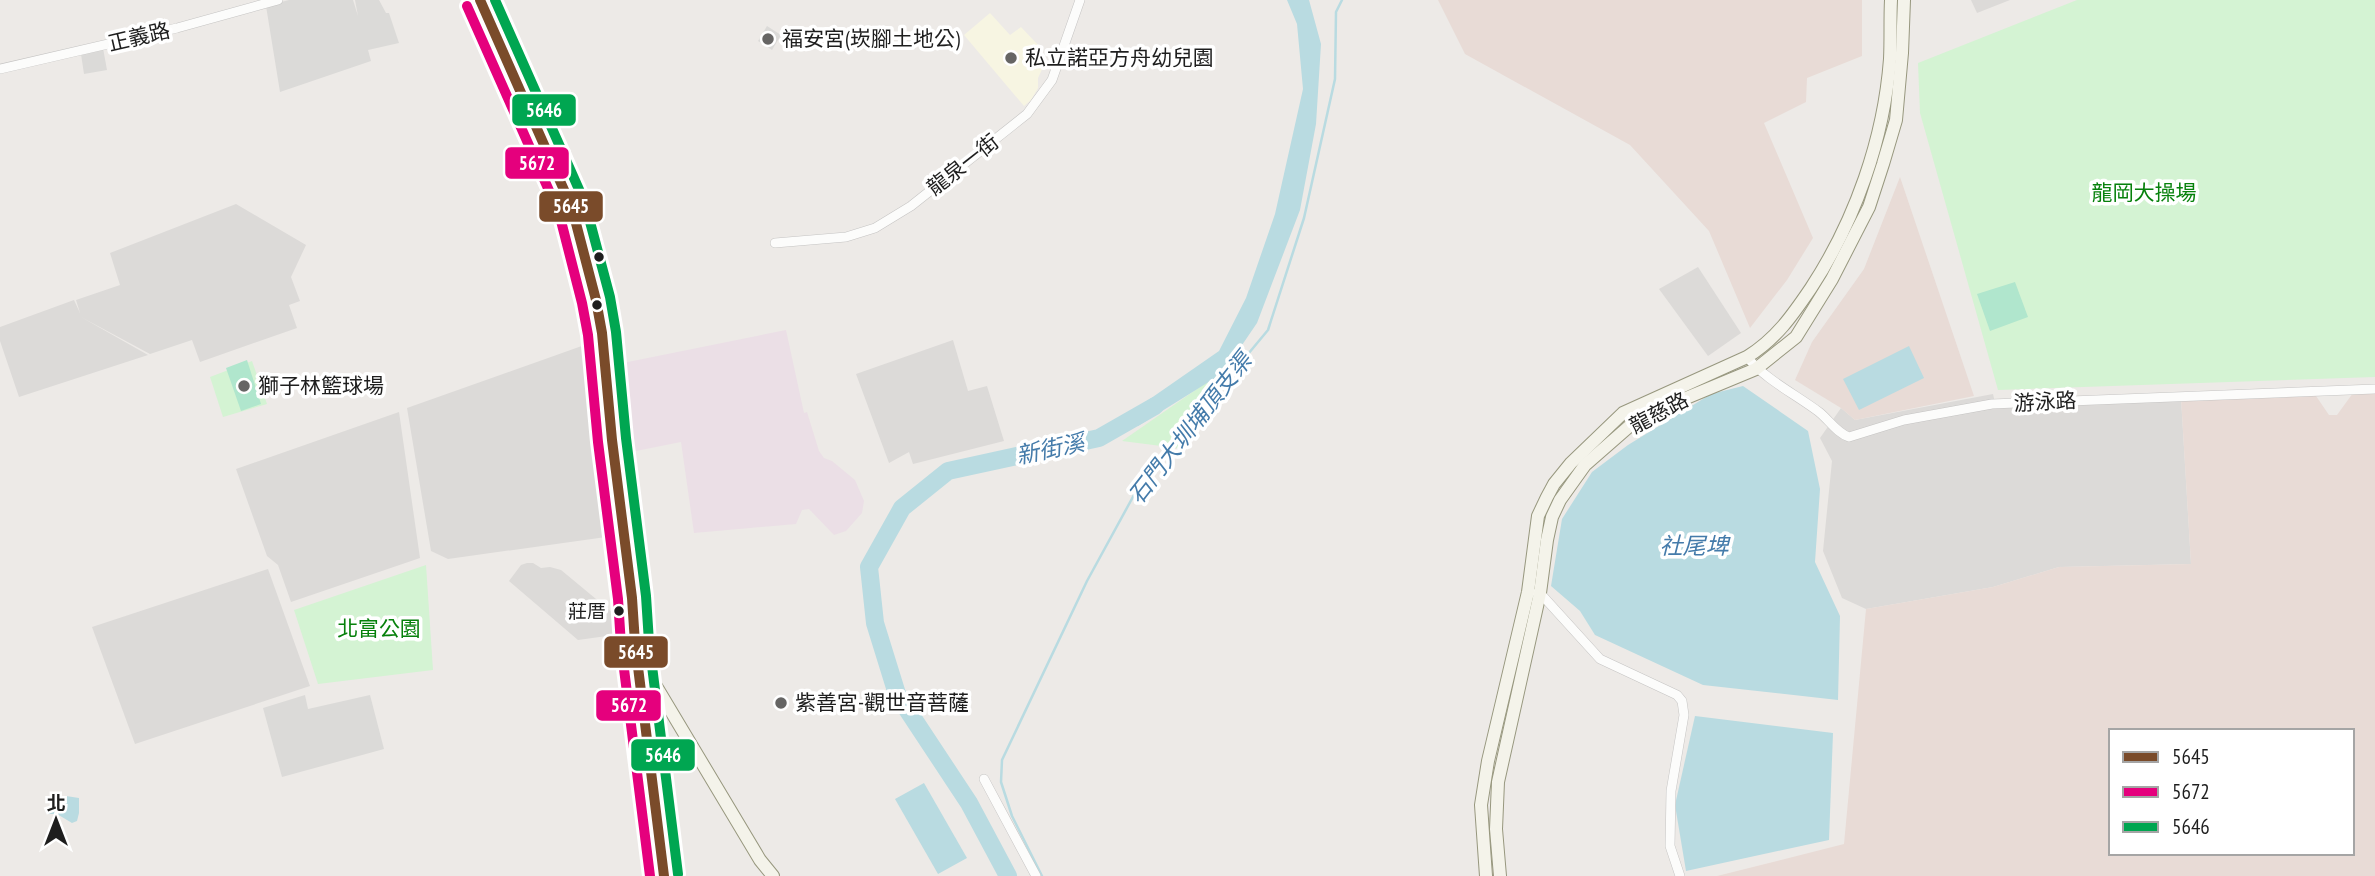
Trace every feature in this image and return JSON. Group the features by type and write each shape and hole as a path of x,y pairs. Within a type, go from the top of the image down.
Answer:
{"street":[{"name":"正義路","path":"0,69 177,28 278,0"},
{"path":"481,0 572,208 596,300 664,876"},
{"name":"龍泉一街","path":"775,243 846,237 875,228 911,206 1027,114 1052,80 1080,0"},
{"name":"龍慈路","path":"1486,876 1481,805 1488,761 1552,517 1559,500 1585,466 1633,424 1674,403 1756,369 1796,337 1826,276 1867,172 1882,111 1890,59 1891,0"},
{"name":"龍慈路","path":"1500,876 1496,829 1498,782 1534,593 1538,516 1554,484 1571,463 1623,413 1764,347 1826,276 1869,207 1896,120 1903,0"},
{"name":"游泳路","path":"1747,357 1756,369 1821,413 1843,435 1849,437 1904,420 1992,404 2375,389"},
{"path":"1534,593 1600,659 1677,695 1682,701 1684,715 1671,791 1670,846 1680,876"},
{"path":"636,653 760,860 774,876"},
{"path":"985,779 1036,876"}],"shaded area":[{"path":"289,0 353,0 358,16 355,0 379,0 386,13 389,13 399,43 368,50 371,61 280,92 266,6"},
{"path":"1438,0 1862,0 1862,56 1807,78 1806,102 1764,123 1813,238 1787,280 1750,328 1709,231 1630,145 1465,54"},
{"path":"1971,0 2010,0 1977,13"},
{"name":"私立諾亞方舟幼兒園","path":"990,13 1010,35 1021,27 1039,46 1034,52 1044,65 1038,78 1038,88 1024,106 964,35"},
{"path":"767,26 781,35 772,50 758,41"},
{"path":"103,48 107,70 84,74 81,54"},
{"path":"1900,177 1974,396 1855,420 1841,408 1795,380 1812,342 1864,269"},
{"path":"236,204 306,245 291,277 300,301 289,305 297,328 200,362 192,340 150,354 81,317 148,355 19,397 0,341 0,327 74,300 80,313 76,300 120,285 110,253"},
{"path":"1698,267 1741,333 1708,356 1659,289"},
{"path":"786,330 804,413 807,412 819,451 824,458 832,461 855,480 864,501 862,513 846,531 834,535 809,509 802,510 796,524 694,533 681,442 626,453 618,364"},
{"path":"953,340 968,391 987,386 1004,441 913,464 909,452 889,463 856,374"},
{"path":"593,342 606,537 448,559 431,551 407,408"},
{"path":"2353,393 2375,393 2375,876 1717,876 1844,844 1866,609 1993,587 2059,567 2191,564 2181,398 2316,396 2329,415 2337,415"},
{"path":"1993,394 1996,407 2181,398 2191,564 2059,567 1993,587 1866,609 1842,598 1823,551 1832,461 1820,438 1841,408 1855,420"},
{"path":"399,412 420,558 291,602 278,565 267,556 236,469"},
{"path":"527,563 561,570 625,623 626,627 621,634 578,640 509,581 521,565"},
{"path":"268,569 310,686 135,744 92,627"},
{"path":"305,695 308,709 370,695 384,749 282,777 263,708"}],"green space":[{"name":"龍岡大操場","path":"2077,0 2375,0 2375,377 1998,390 1920,113 1918,63"},
{"path":"2015,282 2028,317 1990,331 1977,294"},
{"name":"獅子林籃球場","path":"247,360 261,404 241,411 226,368"},
{"path":"252,361 267,404 223,417 210,377"},
{"path":"1207,382 1222,393 1177,448 1122,441"},
{"name":"北富公園","path":"426,565 433,670 318,684 294,610"}],"water":[{"name":"新街溪","path":"1287,0 1309,0 1321,44 1316,124 1300,210 1257,323 1223,373 1138,426 1134,410 1219,351 1246,298 1275,214 1303,89 1297,24"},
{"path":"1909,346 1924,378 1859,410 1843,379"},
{"name":"社尾埤","path":"1743,386 1808,431 1820,489 1815,562 1840,616 1838,700 1703,685 1595,635 1580,611 1551,586 1562,519 1592,472 1628,445 1711,394"},
{"path":"1695,716 1833,733 1829,840 1686,871 1675,805"},
{"path":"924,783 967,858 938,874 895,799"},
{"path":"66,796 79,798 77,821 72,823 57,814 47,814 46,810"}],"waterway":[{"name":"石門大圳埔頂支渠","path":"1042,876 1012,816 1001,782 1002,760 1087,581 1140,484 1268,330 1304,218 1335,79 1336,12 1342,0"},
{"name":"新街溪","path":"1008,876 969,803 897,694 875,623 869,567 902,508 948,471 1099,438 1155,406"}],"transit line":[{"name":"5645","path":"480,0 572,208 596,300 664,876"},
{"name":"5646","path":"495,0 585,203 610,297 678,874"},
{"name":"5672","path":"467,6 559,213 582,303 588,335 621,645 650,876"}],"place":[{"name":"福安宮(崁腳土地公)","path":"768,39"},
{"name":"私立諾亞方舟幼兒園","path":"1011,58"},
{"name":"獅子林籃球場","path":"244,386"},
{"name":"莊厝","path":"619,611"},
{"name":"紫善宮-觀世音菩薩","path":"781,703"}]}
